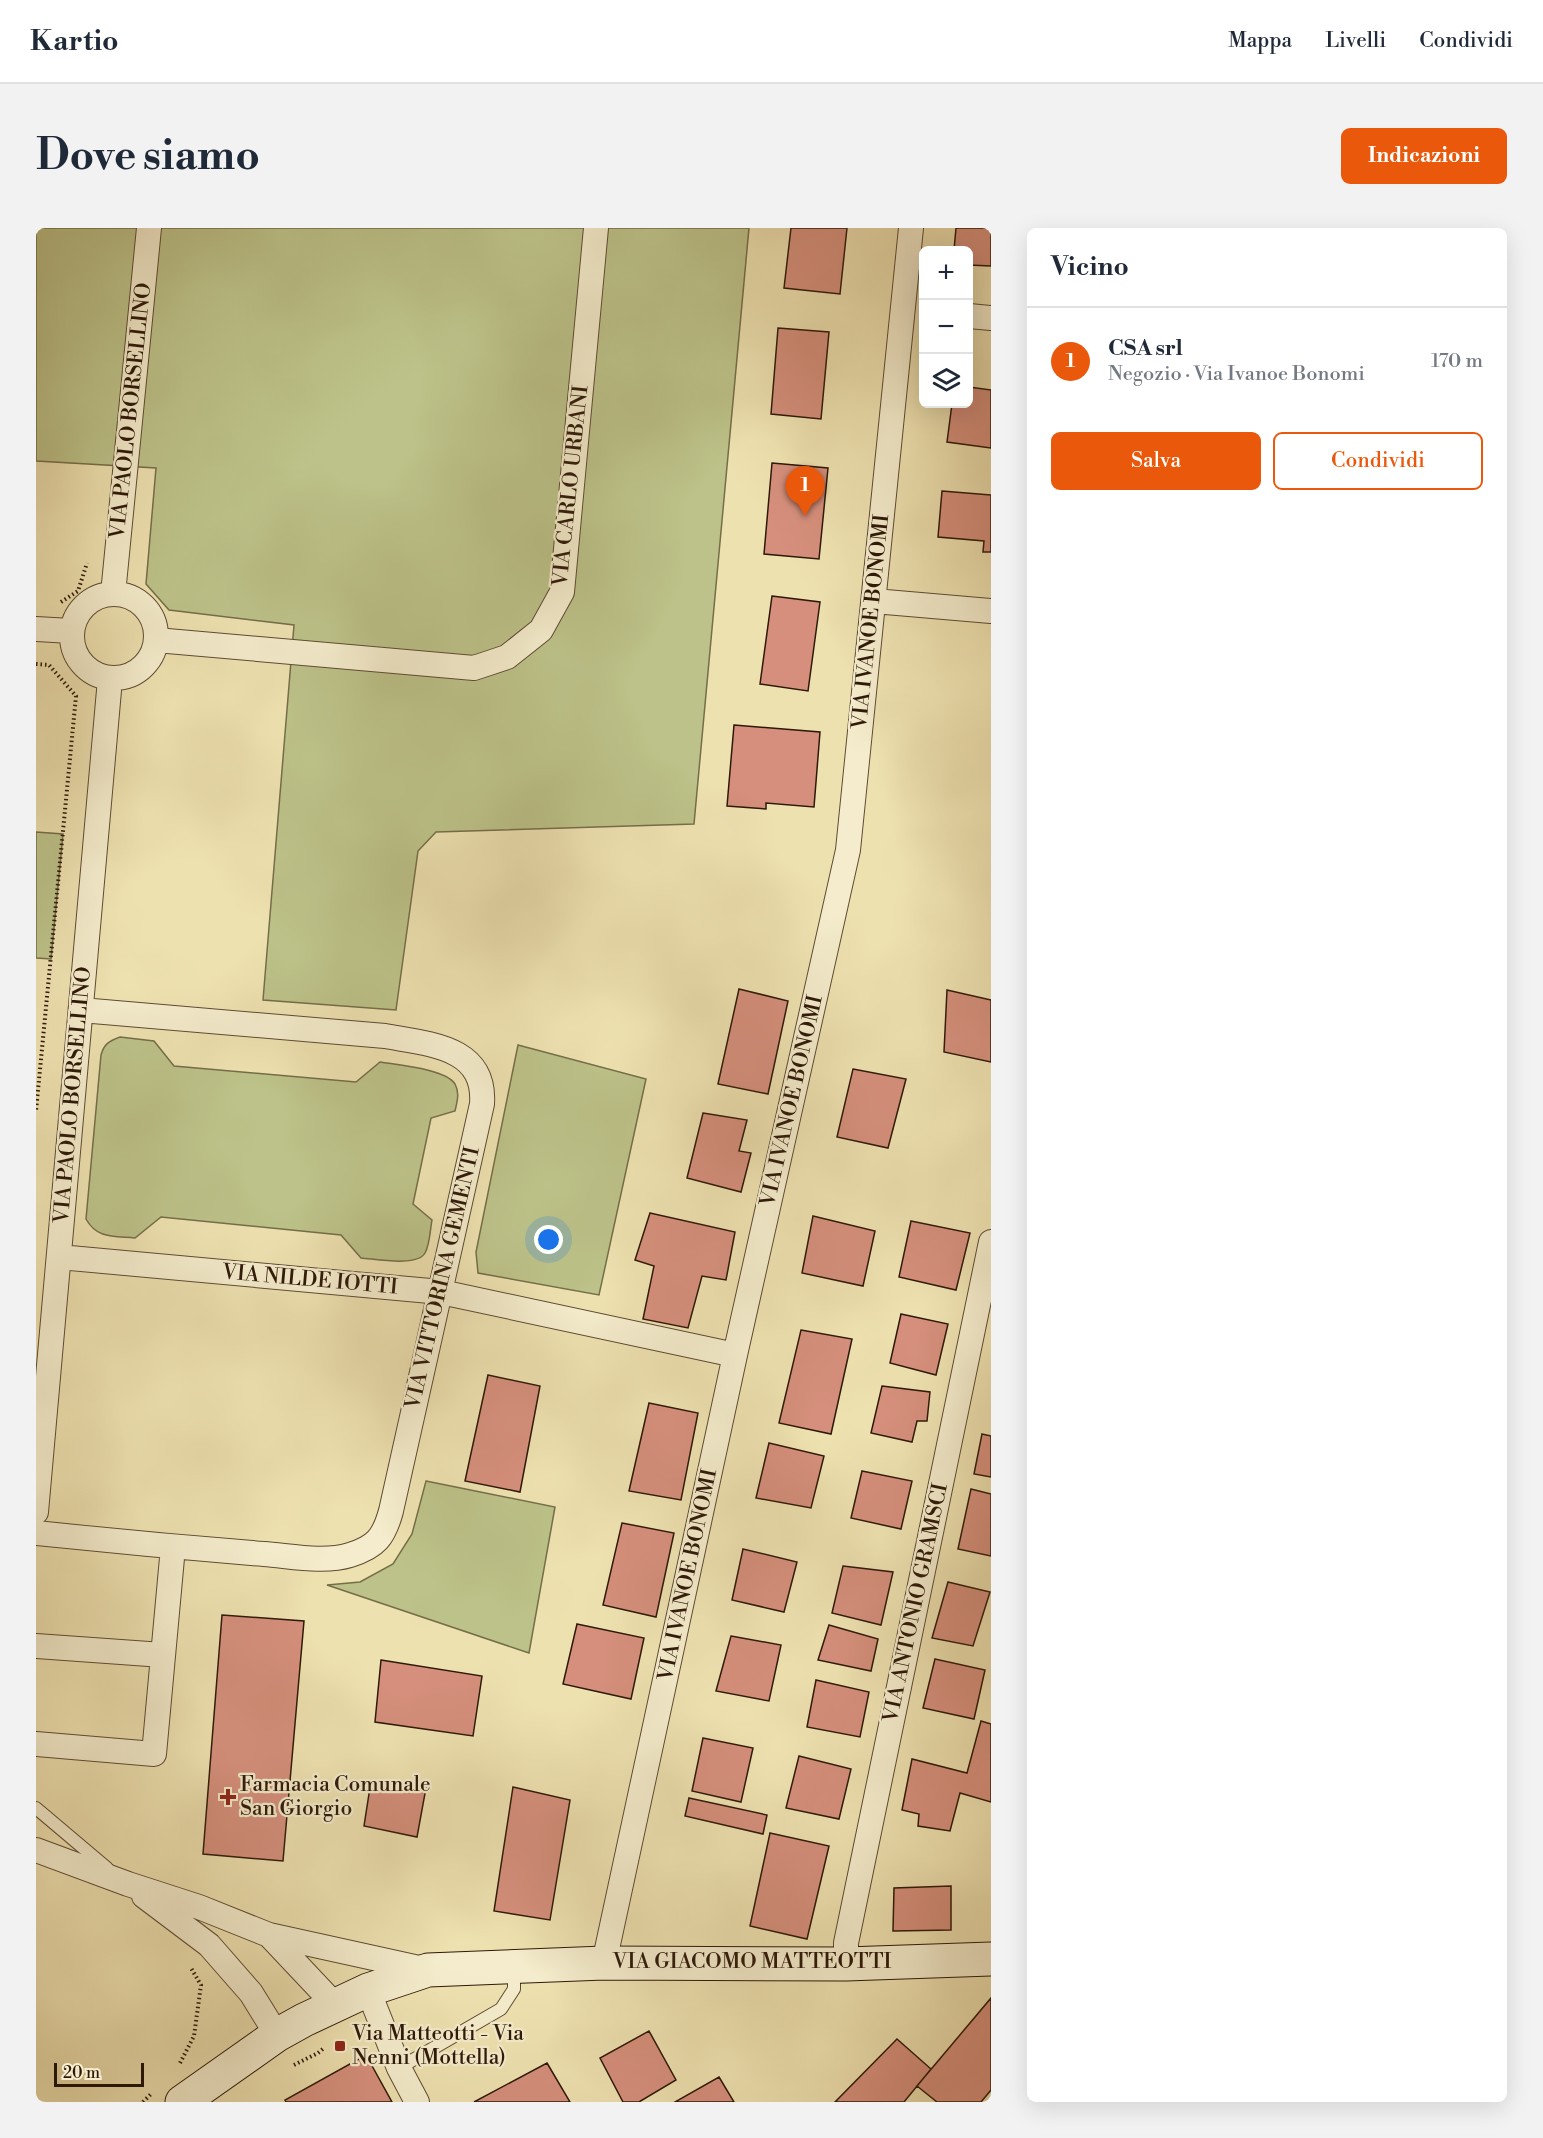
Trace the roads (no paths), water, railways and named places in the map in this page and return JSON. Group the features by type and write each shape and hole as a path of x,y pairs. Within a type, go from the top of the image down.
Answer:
{"street":[{"name":"VIA PAOLO BORSELLINO","path":"113,594 149,228"},
{"name":"VIA CARLO URBANI","path":"156,640 474,668 507,657 541,630 562,592 596,228"},
{"name":"VIA IVANOE BONOMI","path":"604,1962 735,1354 848,850 874,601 913,312 911,228"},
{"path":"973,316 991,318"},
{"path":"113,594 132,598 143,605 151,615 156,627 156,640 153,653 146,664 124,678 110,679 98,676 86,669 77,658 72,645 71,631 75,618 83,607 94,598 113,594"},
{"path":"874,601 991,611"},
{"path":"36,629 71,631"},
{"name":"VIA PAOLO BORSELLINO","path":"36,1512 110,679"},
{"name":"VIA VITTORINA GEMENTI","path":"36,1533 173,1547 334,1559 366,1549 377,1542 387,1527 389,1519 482,1104 483,1091 476,1070 459,1054 434,1045 385,1036 81,1010"},
{"name":"VIA ANTONIO GRAMSCI","path":"846,1964 846,1943 991,1242"},
{"name":"VIA NILDE IOTTI","path":"59,1257 441,1292 735,1354"},
{"path":"36,1744 154,1754 173,1547"},
{"path":"36,1646 163,1655"},
{"path":"36,1850 199,1907 269,1935 428,1970"},
{"path":"126,1883 209,1945 251,1993 277,2035"},
{"path":"269,1935 335,2006"},
{"name":"VIA GIACOMO MATTEOTTI","path":"172,2087 368,1990 428,1970 604,1962 846,1964 991,1959"},
{"path":"368,1990 399,2068 417,2102"}],"lane":[{"path":"36,1808 126,1883"},
{"path":"399,2068 501,2009 514,1989 514,1965"}],"place":[{"name":"CSA srl","path":"805,516"},
{"name":"Farmacia Comunale San Giorgio","path":"228,1797"},
{"name":"Via Matteotti - Via Nenni (Mottella)","path":"340,2046"}]}
